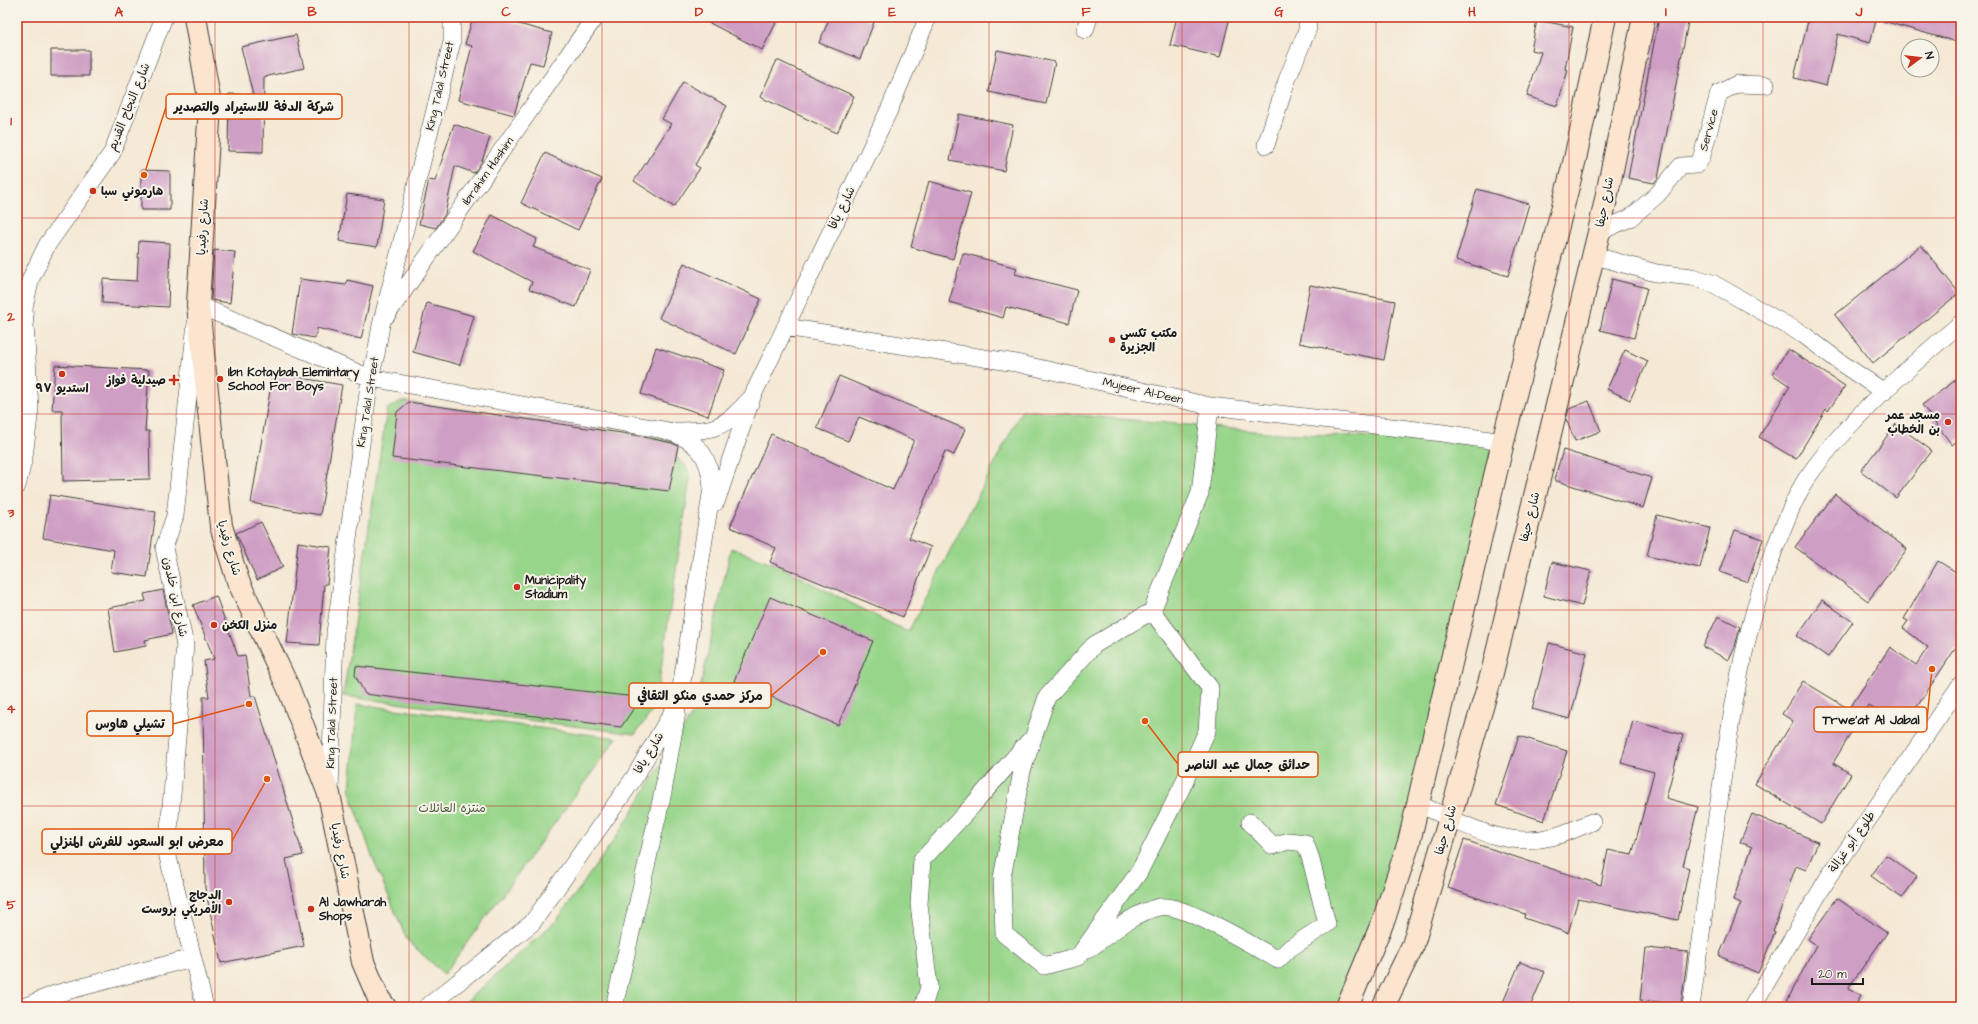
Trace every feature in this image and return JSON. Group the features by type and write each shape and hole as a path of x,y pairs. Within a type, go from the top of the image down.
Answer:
{"main road":[{"name":"شارع رفيديا","path":"195,17 210,104 198,306 221,526 238,581 288,687 330,794 363,962 379,998 385,1007"},
{"path":"1346,1007 1374,944 1393,893 1418,804 1503,442 1575,159 1605,17"},
{"name":"شارع حيفا","path":"1383,1007 1413,945 1492,673 1592,255 1599,232 1644,17"}],"street":[{"name":"شارع النجاح القديم","path":"17,486 24,457 30,409 20,307 38,261 112,153 164,17"},
{"name":"King Talal Street","path":"330,794 335,633 370,378 376,354 380,325 452,42 452,17"},
{"name":"Ibrahim Hashim","path":"380,325 595,17"},
{"name":"شارع يافا","path":"752,397 889,110 928,17"},
{"path":"1266,145 1287,80 1308,28 1306,17"},
{"name":"Service","path":"1599,232 1630,218 1657,195 1681,166 1697,164 1702,156 1719,93 1737,84 1766,85"},
{"path":"1592,255 1656,273 1692,277 1712,283 1804,334 1844,365 1884,392"},
{"path":"198,306 370,378 664,430 695,431 720,425 731,419 752,397"},
{"name":"شارع ابن خلدون","path":"198,306 175,516 164,548 185,645 167,853 205,1007"},
{"path":"1691,1007 1726,752 1747,637 1766,571 1784,527 1806,480 1831,446 1914,363 1961,323"},
{"name":"Mujeer Al-Deen","path":"785,327 1016,363 1210,406 1443,433 1503,442"},
{"path":"705,536 752,397"},
{"path":"1210,406 1200,493 1152,611 1094,645 1047,697 1022,770 1002,878 1004,934 1044,966 1078,957 1135,917 1161,906 1191,912 1278,960 1290,948 1327,924 1310,856 1305,843 1288,841 1272,846 1250,822"},
{"name":"شارع يافا","path":"427,1007 532,923 634,778 679,701 712,488 711,472 705,456 695,444 681,435 664,430"},
{"path":"1078,957 1139,872 1181,789 1207,731 1210,688 1152,611"},
{"name":"طلوع أبو غزالة","path":"1752,1007 1828,878 1961,684"},
{"path":"614,1007 663,792 679,701"},
{"path":"923,1007 929,987 919,904 922,860 1034,736"},
{"path":"1418,804 1492,836 1515,841 1552,837 1592,822"},
{"path":"23,1007 55,994 192,958"}],"green space":[{"name":"Municipality Stadium","path":"401,401 679,441 676,458 686,467 690,479 657,695 651,713 635,734 343,696 387,409"},
{"path":"1022,410 1277,433 1503,442 1374,944 1343,1007 460,1007 557,920 621,830 696,708 731,548 770,562 908,632"},
{"name":"منتزه العائلات","path":"357,704 617,738 444,974 407,940 373,859 350,792"}],"building":[{"path":"473,17 493,17 552,33 543,65 530,62 514,115 458,100 472,46 465,44"},
{"path":"698,17 779,17 762,50"},
{"path":"830,17 861,17 874,22 860,59 819,43"},
{"path":"1177,17 1230,17 1220,57 1170,45"},
{"path":"1659,17 1689,17 1658,178 1654,183 1628,178"},
{"path":"1809,17 1877,17 1870,43 1838,34 1826,86 1794,78"},
{"path":"1883,17 1961,17 1961,28 1957,42 1883,21"},
{"path":"1537,20 1573,27 1565,69 1568,70 1557,106 1527,96 1541,52 1531,50"},
{"path":"296,35 304,68 264,77 263,152 228,151 229,94 253,95 241,47"},
{"path":"51,50 89,50 89,76 51,76"},
{"path":"997,50 1055,62 1046,104 989,92"},
{"path":"777,60 854,96 837,133 760,97"},
{"path":"683,82 727,106 695,165 700,168 674,207 634,181 671,124 662,119"},
{"path":"959,114 1013,125 1004,171 950,160"},
{"path":"454,124 490,137 482,161 474,173 455,166 445,214 436,228 419,224 429,180 435,181"},
{"path":"545,153 602,179 578,230 521,203"},
{"path":"141,170 170,171 170,210 141,210"},
{"path":"929,181 971,193 953,259 911,247"},
{"path":"1477,189 1529,204 1508,276 1456,260"},
{"path":"347,194 384,199 377,247 339,241"},
{"path":"492,215 537,239 533,247 590,270 576,307 529,289 532,282 473,251"},
{"path":"139,241 170,243 168,307 102,303 103,279 137,281"},
{"path":"1921,245 1959,293 1873,363 1835,315"},
{"path":"214,250 235,252 230,303 211,300"},
{"path":"963,253 1017,268 1015,274 1077,290 1069,323 1006,307 1003,318 949,302"},
{"path":"684,263 761,299 736,354 659,318"},
{"path":"300,279 346,285 347,280 373,286 361,339 317,328 315,338 292,334"},
{"path":"1612,279 1647,288 1634,338 1600,330"},
{"path":"1310,285 1395,301 1384,360 1299,343"},
{"path":"427,303 474,316 460,365 413,352"},
{"path":"656,347 724,370 708,416 641,394"},
{"path":"1788,349 1845,386 1828,411 1826,409 1796,459 1759,437 1790,386 1772,374"},
{"path":"1625,350 1648,361 1630,400 1607,389"},
{"path":"55,365 149,370 145,431 149,431 150,479 63,481 62,410 52,410"},
{"path":"273,373 342,385 320,515 251,503"},
{"path":"839,376 965,429 954,455 945,451 909,538 931,547 903,617 770,562 776,548 730,527 771,434 893,490 914,440 859,417 848,441 817,428"},
{"name":"مسجد عمر بن الخطاب","path":"1961,376 1961,438 1952,445 1922,405"},
{"path":"1589,401 1601,431 1575,441 1566,419 1569,409"},
{"path":"409,402 635,435 672,443 678,446 669,491 392,458 397,412"},
{"path":"1896,424 1932,451 1896,498 1861,471"},
{"path":"1563,450 1652,478 1643,508 1554,480"},
{"path":"1835,494 1907,549 1868,601 1795,547"},
{"path":"50,495 156,512 147,577 111,572 114,550 43,538"},
{"path":"1657,515 1710,528 1700,568 1647,556"},
{"path":"261,522 283,567 257,580 236,533"},
{"path":"1735,530 1763,539 1748,582 1720,572"},
{"path":"298,542 331,547 327,584 324,584 319,645 287,643"},
{"path":"1938,561 1961,575 1961,653 1955,649 1903,728 1868,705 1833,763 1851,774 1821,824 1755,784 1793,721 1782,714 1803,681 1849,709 1890,647 1916,665 1928,647 1903,628 1908,621 1904,619"},
{"path":"1552,562 1591,571 1582,606 1544,596"},
{"path":"163,590 172,634 145,640 146,646 115,652 108,608 146,601 144,594"},
{"path":"216,596 238,656 245,655 251,696 255,696 303,855 286,859 304,946 221,963 205,888 203,697 209,697 204,661 214,659 193,605"},
{"path":"770,597 873,641 838,725 734,681"},
{"path":"1822,600 1853,622 1828,657 1797,636"},
{"path":"1718,616 1740,627 1735,647 1729,660 1703,647"},
{"path":"1549,643 1587,653 1570,719 1532,709"},
{"path":"356,666 636,697 634,708 621,727 365,694 355,675"},
{"path":"1633,721 1683,735 1666,798 1698,807 1683,866 1689,868 1678,920 1578,899 1568,933 1524,918 1525,914 1448,888 1464,840 1601,885 1608,850 1632,855 1654,772 1621,763"},
{"path":"1519,736 1567,751 1544,821 1496,805"},
{"path":"1752,814 1818,842 1806,870 1796,866 1773,931 1775,932 1758,973 1719,956 1741,903 1733,900 1752,847 1740,842"},
{"path":"1886,855 1917,877 1902,898 1871,876"},
{"path":"1837,898 1887,933 1848,988 1861,995 1855,1007 1784,1007 1816,945 1808,939"},
{"path":"1646,948 1688,952 1681,1005 1640,1000"},
{"path":"1520,962 1545,972 1530,1007 1501,1007"}],"place":[{"name":"شركة الدفة للاستيراد والتصدير","path":"144,175"},
{"name":"هارموني سبا","path":"93,191"},
{"name":"مكتب تكسي الجزيرة","path":"1112,340"},
{"name":"استديو ٩٧","path":"62,374"},
{"name":"Ibn Kotaybah Elemintary School For Boys","path":"220,379"},
{"name":"صيدلية فواز","path":"174,380"},
{"name":"مسجد عمر بن الخطاب","path":"1948,422"},
{"name":"Municipality Stadium","path":"517,587"},
{"name":"منزل الكخن","path":"214,625"},
{"name":"مركز حمدي منكو الثقافي","path":"823,652"},
{"name":"Trwe'at Al Jabal","path":"1932,669"},
{"name":"تشيلي هاوس","path":"249,704"},
{"name":"حدائق جمال عبد الناصر","path":"1145,721"},
{"name":"معرض ابو السعود للفرش المنزلي","path":"267,779"},
{"name":"الدجاج الأمريكي بروست","path":"229,902"},
{"name":"Al Jawharah Shops","path":"311,909"}]}
